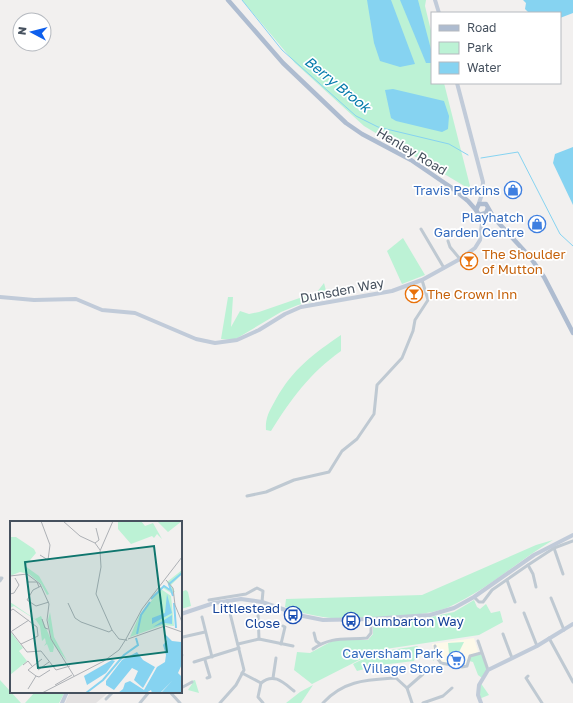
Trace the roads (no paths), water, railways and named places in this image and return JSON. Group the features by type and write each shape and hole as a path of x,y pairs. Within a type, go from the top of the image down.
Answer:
{"main road":[{"name":"Henley Road","path":"228,0 283,63 346,123 362,134 411,160 468,201 477,212"},
{"name":"Henley Road","path":"468,201 487,206"},
{"path":"479,203 477,212 494,218"},
{"path":"485,214 487,206"},
{"path":"487,206 494,218 530,257 544,277 573,333"}],"street":[{"path":"435,0 439,12"},
{"path":"457,84 481,175 482,194 487,206"},
{"path":"479,203 482,194"},
{"path":"477,212 482,223"},
{"name":"Dunsden Way","path":"0,297 34,300 76,299 102,310 135,313 196,339 215,343 237,340 301,307 392,291 422,280 460,259 478,245 485,214"},
{"path":"421,229 444,268"},
{"path":"448,241 460,259"},
{"path":"247,496 266,492 294,480 329,472 342,451 358,439 375,411 375,391 377,385 402,358 415,320 428,300 422,280"},
{"path":"182,614 214,603 241,600 262,602 313,619 331,621 430,615 454,608 474,597 543,550 573,535"},
{"path":"474,597 481,603 483,602 492,590 528,565 554,548 573,541"},
{"path":"554,548 562,574"},
{"path":"528,565 533,574 536,587"},
{"path":"507,580 515,602"},
{"path":"211,599 246,594 257,588 263,591 262,602"},
{"path":"551,598 564,630"},
{"path":"221,703 236,685 244,668 227,601"},
{"path":"258,612 259,639"},
{"path":"524,613 537,646"},
{"path":"202,618 212,657"},
{"path":"312,649 320,644 337,638 367,638 371,633 371,619"},
{"path":"481,703 478,695 479,685 488,670 537,646 573,624"},
{"path":"281,644 285,626"},
{"path":"184,636 205,632"},
{"path":"314,633 316,641 320,644"},
{"path":"503,634 512,658"},
{"path":"550,638 573,682"},
{"path":"194,662 205,660 259,639 293,646"},
{"path":"478,641 488,670"},
{"path":"435,646 437,658 441,663 462,667 467,666 470,656 481,653"},
{"path":"205,660 209,678"},
{"path":"273,678 277,661"},
{"path":"242,673 261,683"},
{"path":"407,688 423,674"},
{"path":"261,683 273,678 278,678 293,689"},
{"path":"323,703 334,693 353,682 396,678 407,688 412,703"},
{"path":"525,678 542,703"},
{"path":"261,683 258,696 263,703"},
{"path":"182,688 190,684"},
{"path":"423,703 443,696 452,688"},
{"path":"62,703 67,693"},
{"path":"109,698 112,693"},
{"path":"140,703 148,693"},
{"path":"171,693 180,703"}],"water":[{"path":"367,0 391,0 415,64 400,67 380,61 374,43"},
{"path":"400,0 418,0 431,49 431,63 426,63"},
{"path":"523,0 573,0 573,13 561,18 561,12 528,12 525,9 526,3"},
{"path":"393,89 444,101 449,116 448,129 442,132 396,121 391,118 385,90"},
{"path":"573,147 573,205 553,163 555,154"}],"waterway":[{"name":"Berry Brook","path":"242,0 282,50 356,116 378,127 449,144 468,155"},
{"name":"Berry Brook","path":"481,158 518,152 560,234 573,246"}],"place":[{"name":"Travis Perkins","path":"513,190"},
{"name":"Playhatch Garden Centre","path":"537,224"},
{"name":"The Shoulder of Mutton","path":"469,261"},
{"name":"The Crown Inn","path":"414,294"},
{"name":"Littlestead Close","path":"293,615"},
{"name":"Dumbarton Way","path":"351,621"},
{"name":"Caversham Park Village Store","path":"456,660"}]}
